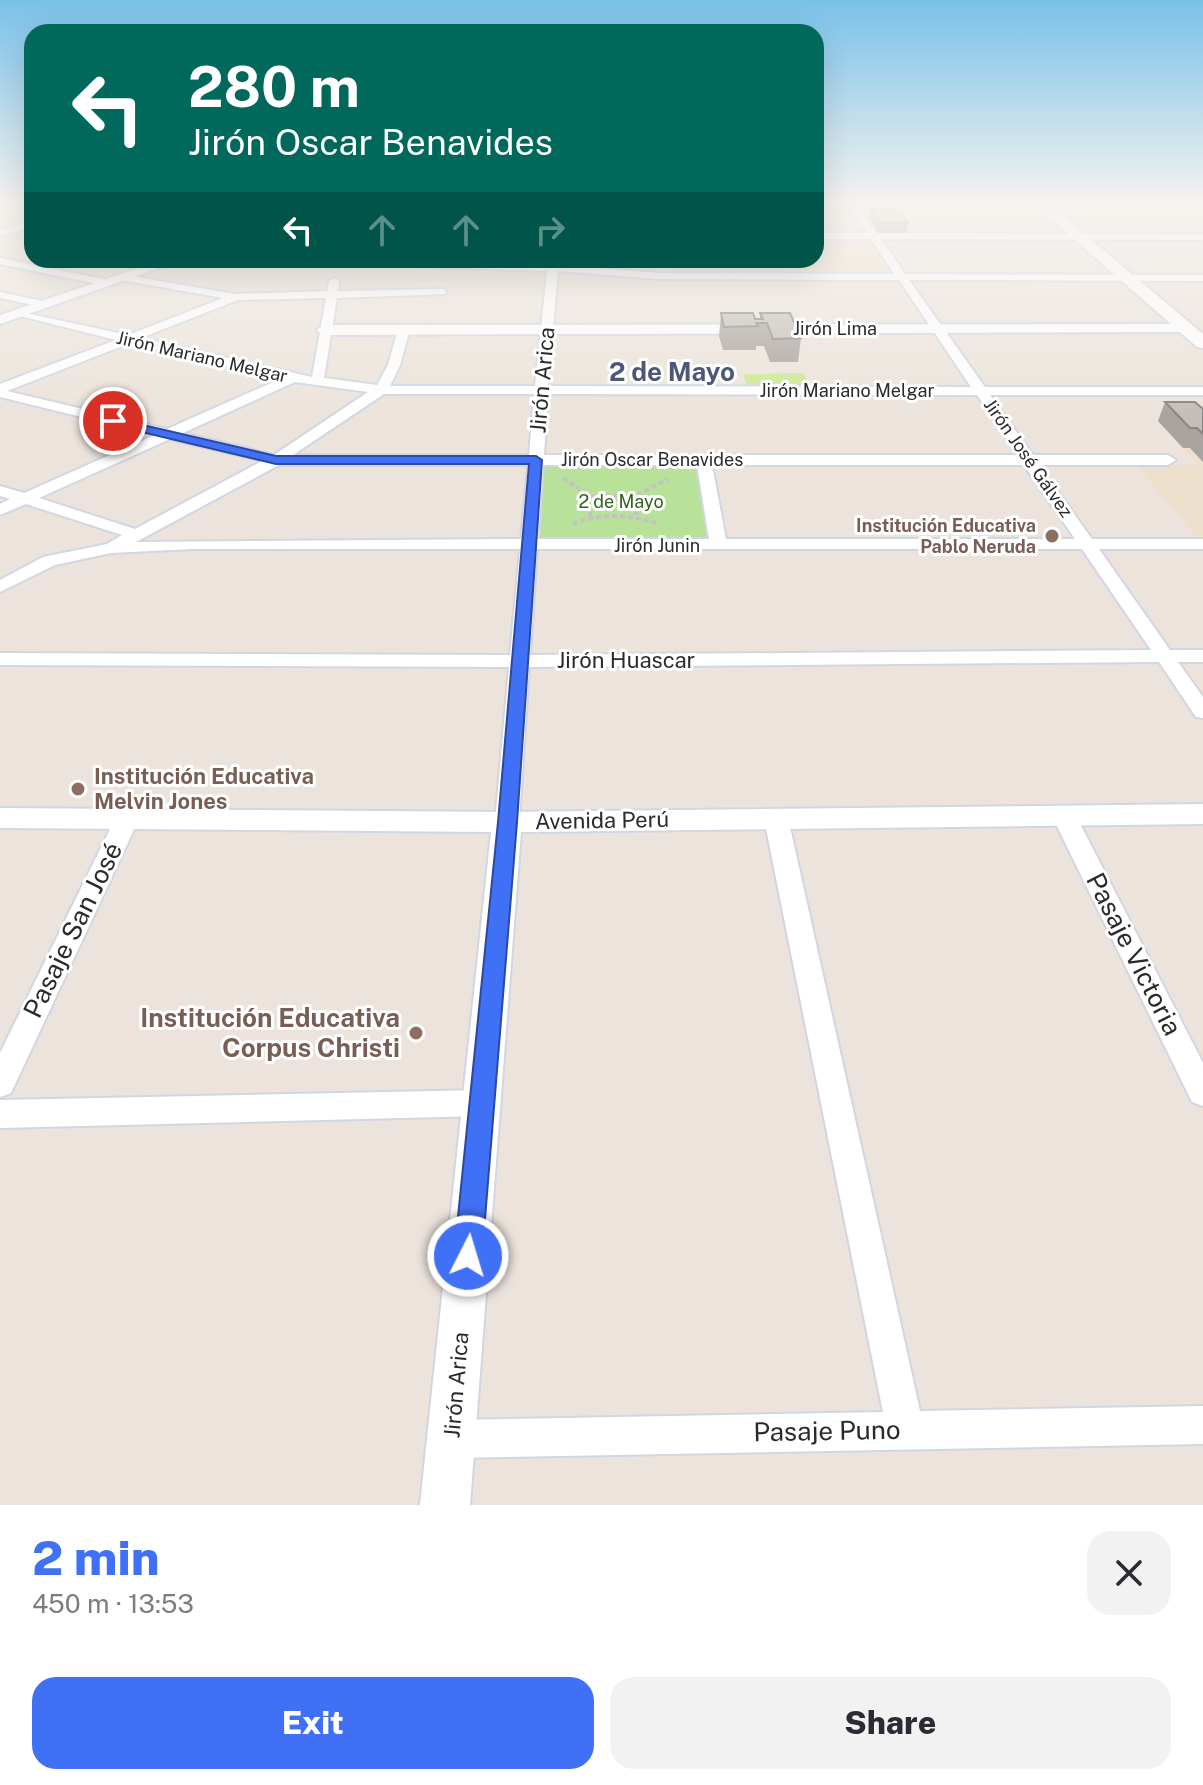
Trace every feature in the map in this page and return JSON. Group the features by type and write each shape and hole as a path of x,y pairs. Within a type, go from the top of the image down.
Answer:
{"main road":[{"path":"1124,275 1195,329 1203,343"}],"street":[{"path":"70,275 108,283"},
{"path":"0,320 133,275"},
{"path":"317,383 333,275"},
{"name":"Jirón Arica","path":"445,1505 553,275"},
{"path":"652,275 1203,278"},
{"name":"Jirón José Gálvez","path":"901,275 1203,712"},
{"path":"125,278 235,297 442,292"},
{"path":"0,295 44,305"},
{"path":"0,391 235,297"},
{"name":"Jirón Mariano Melgar","path":"20,313 293,378 381,390 1203,391"},
{"path":"0,587 49,561 111,548 276,460 381,390 394,365 404,329"},
{"name":"Jirón Lima","path":"324,330 1195,329"},
{"path":"0,510 293,378"},
{"name":"Jirón Oscar Benavides","path":"0,391 276,460 1168,460"},
{"path":"704,460 719,546"},
{"path":"0,491 135,534"},
{"name":"Jirón Junin","path":"111,548 193,544 1203,544"},
{"name":"Jirón Huascar","path":"0,659 520,661 1203,656"},
{"name":"Avenida Perú","path":"0,818 507,822 1203,814"},
{"name":"Pasaje Victoria","path":"1064,816 1192,1046 1203,1093"},
{"path":"776,818 905,1429"},
{"name":"Pasaje San José","path":"0,1084 126,821"},
{"path":"0,1114 482,1103"},
{"name":"Pasaje Puno","path":"451,1439 1203,1425"}],"path":[{"path":"536,460 590,496 635,496 704,460"},
{"path":"590,496 590,516"},
{"path":"635,496 636,515"}],"shaded area":[{"path":"1203,418 1203,539 1198,539 1136,465 1198,465 1158,421"}],"green space":[{"path":"804,373 809,386 747,387 743,374"},
{"name":"2 de Mayo","path":"539,462 702,462 713,543 532,544"}],"building":[{"path":"721,313 753,313 755,319 763,319 760,313 790,313 801,338 773,339 767,323 724,327"},
{"path":"1165,402 1195,402 1203,409 1203,434 1197,428 1190,428"}],"place":[{"name":"Institución Educativa Pablo Neruda","path":"1052,536"},
{"name":"Institución Educativa Melvin Jones","path":"78,789"},
{"name":"Institución Educativa Corpus Christi","path":"416,1033"}],"district":[{"name":"2 de Mayo","path":"672,372"}],"route":[{"path":"113,421 276,460 536,460 468,1256"}]}
